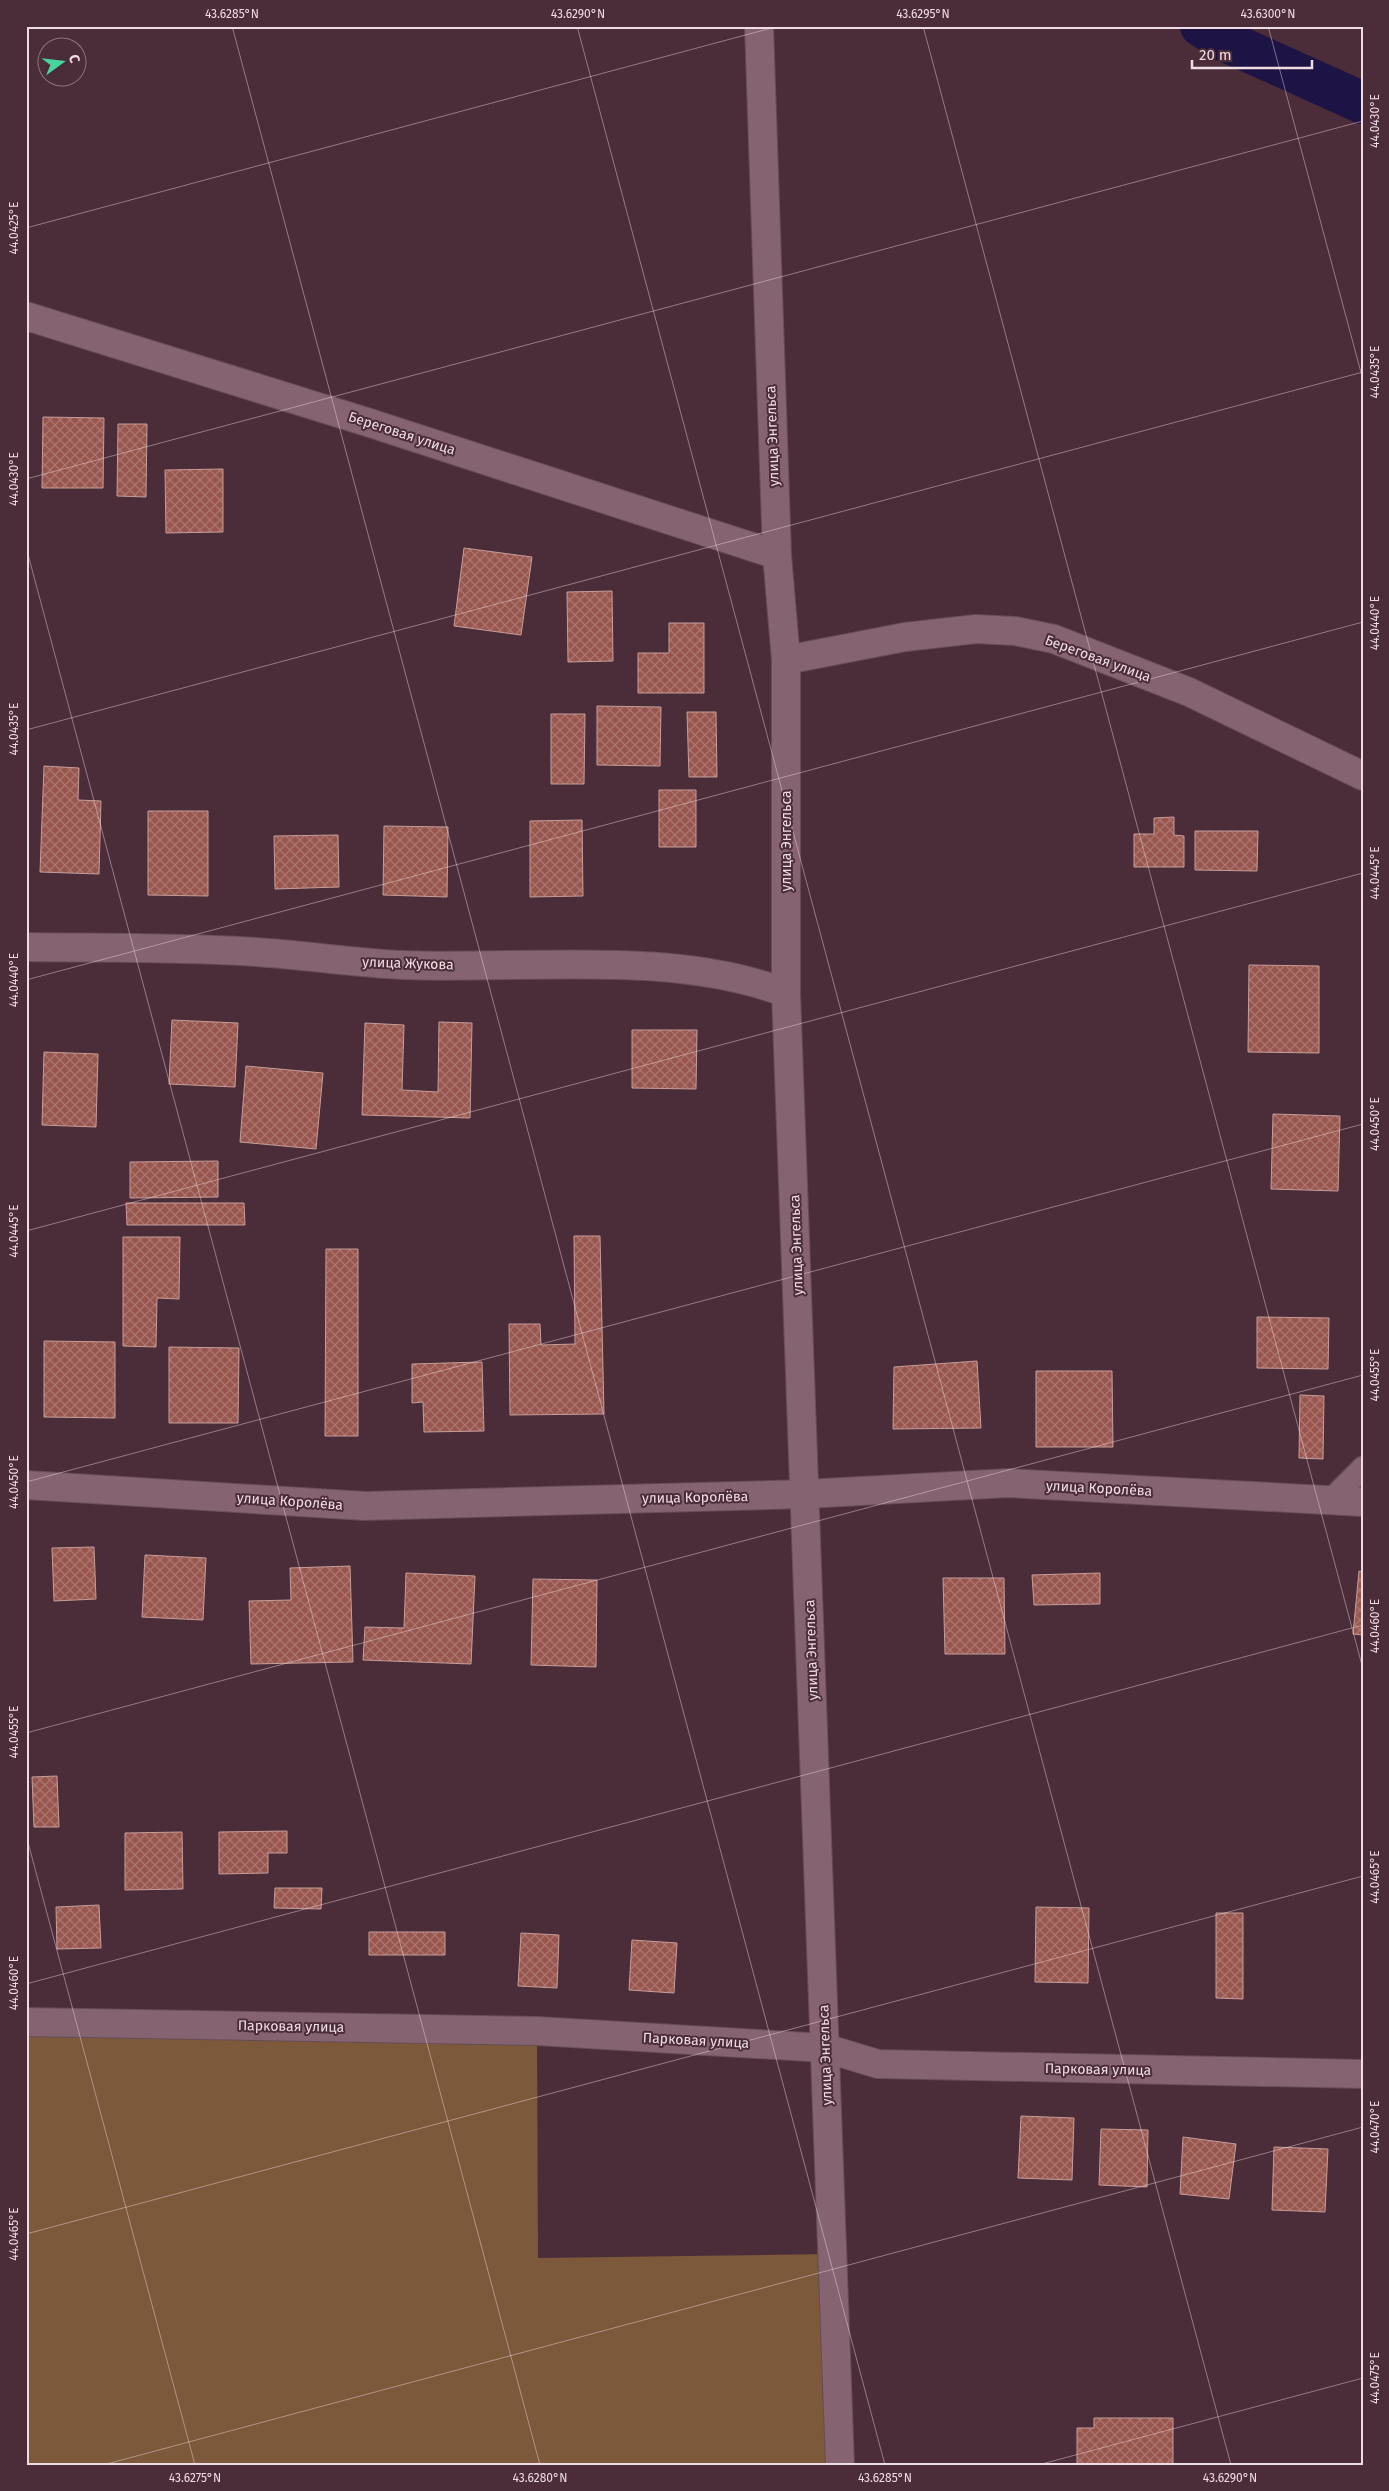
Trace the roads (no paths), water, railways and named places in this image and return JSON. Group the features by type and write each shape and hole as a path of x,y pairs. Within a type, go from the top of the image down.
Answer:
{"street":[{"name":"улица Энгельса","path":"759,26 777,555 786,660 786,993 806,1494 840,2465"},
{"name":"Береговая улица","path":"26,316 361,420 777,555"},
{"name":"Береговая улица","path":"786,660 905,637 976,629 1016,631 1054,639 1189,692 1363,776"},
{"name":"улица Жукова","path":"26,947 255,952 401,965 632,966 724,975 757,982 786,993"},
{"name":"улица Королёва","path":"26,1484 365,1506 806,1494 1008,1483 1363,1502"},
{"name":"Парковая улица","path":"26,2022 537,2031 825,2048 878,2064 1363,2074"}],"lane":[{"path":"1331,1500 1363,1468"}],"waterway":[{"path":"1201,26 1221,39 1363,103"}]}
